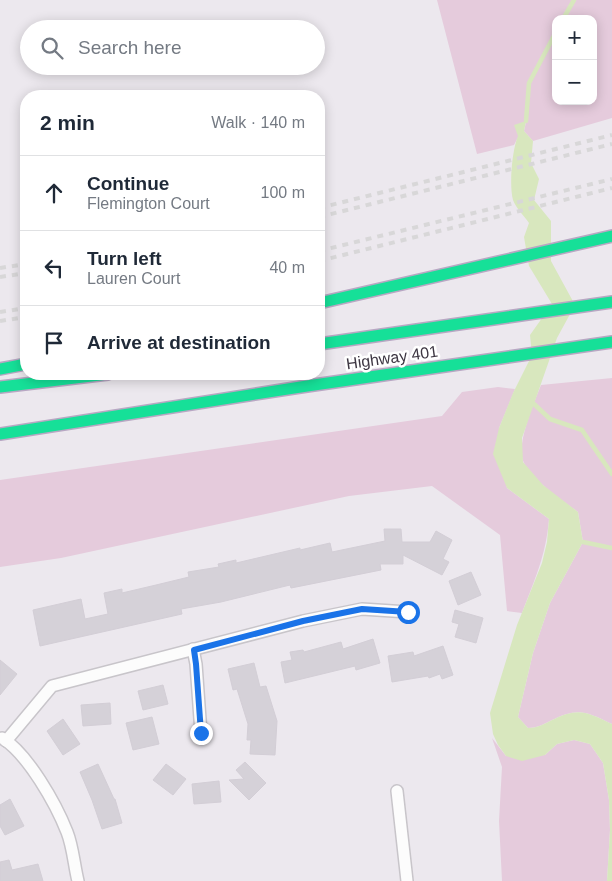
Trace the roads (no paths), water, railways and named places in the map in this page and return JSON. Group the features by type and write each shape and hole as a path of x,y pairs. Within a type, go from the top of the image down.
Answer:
{"highway":[{"path":"325,303 612,236"},
{"name":"Highway 401","path":"325,343 612,302"},
{"name":"Highway 401","path":"0,434 612,342"},
{"path":"0,369 20,365"},
{"path":"0,387 58,380"}],"street":[{"path":"78,881 67,833 48,794 24,760 3,740 52,686 303,621 362,609 408,612"},
{"path":"194,650 201,733"},
{"path":"397,791 407,881"}],"waterway":[{"path":"565,15 574,0"},
{"path":"526,121 529,83 552,40"},
{"path":"534,404 550,419 582,430 612,474"},
{"path":"583,542 612,548"}],"railway":[{"path":"325,207 612,135"},
{"path":"325,216 612,144"},
{"path":"325,250 612,179"},
{"path":"325,260 612,188"},
{"path":"0,268 20,265"},
{"path":"0,277 20,274"},
{"path":"0,312 20,309"},
{"path":"0,321 20,318"}]}
